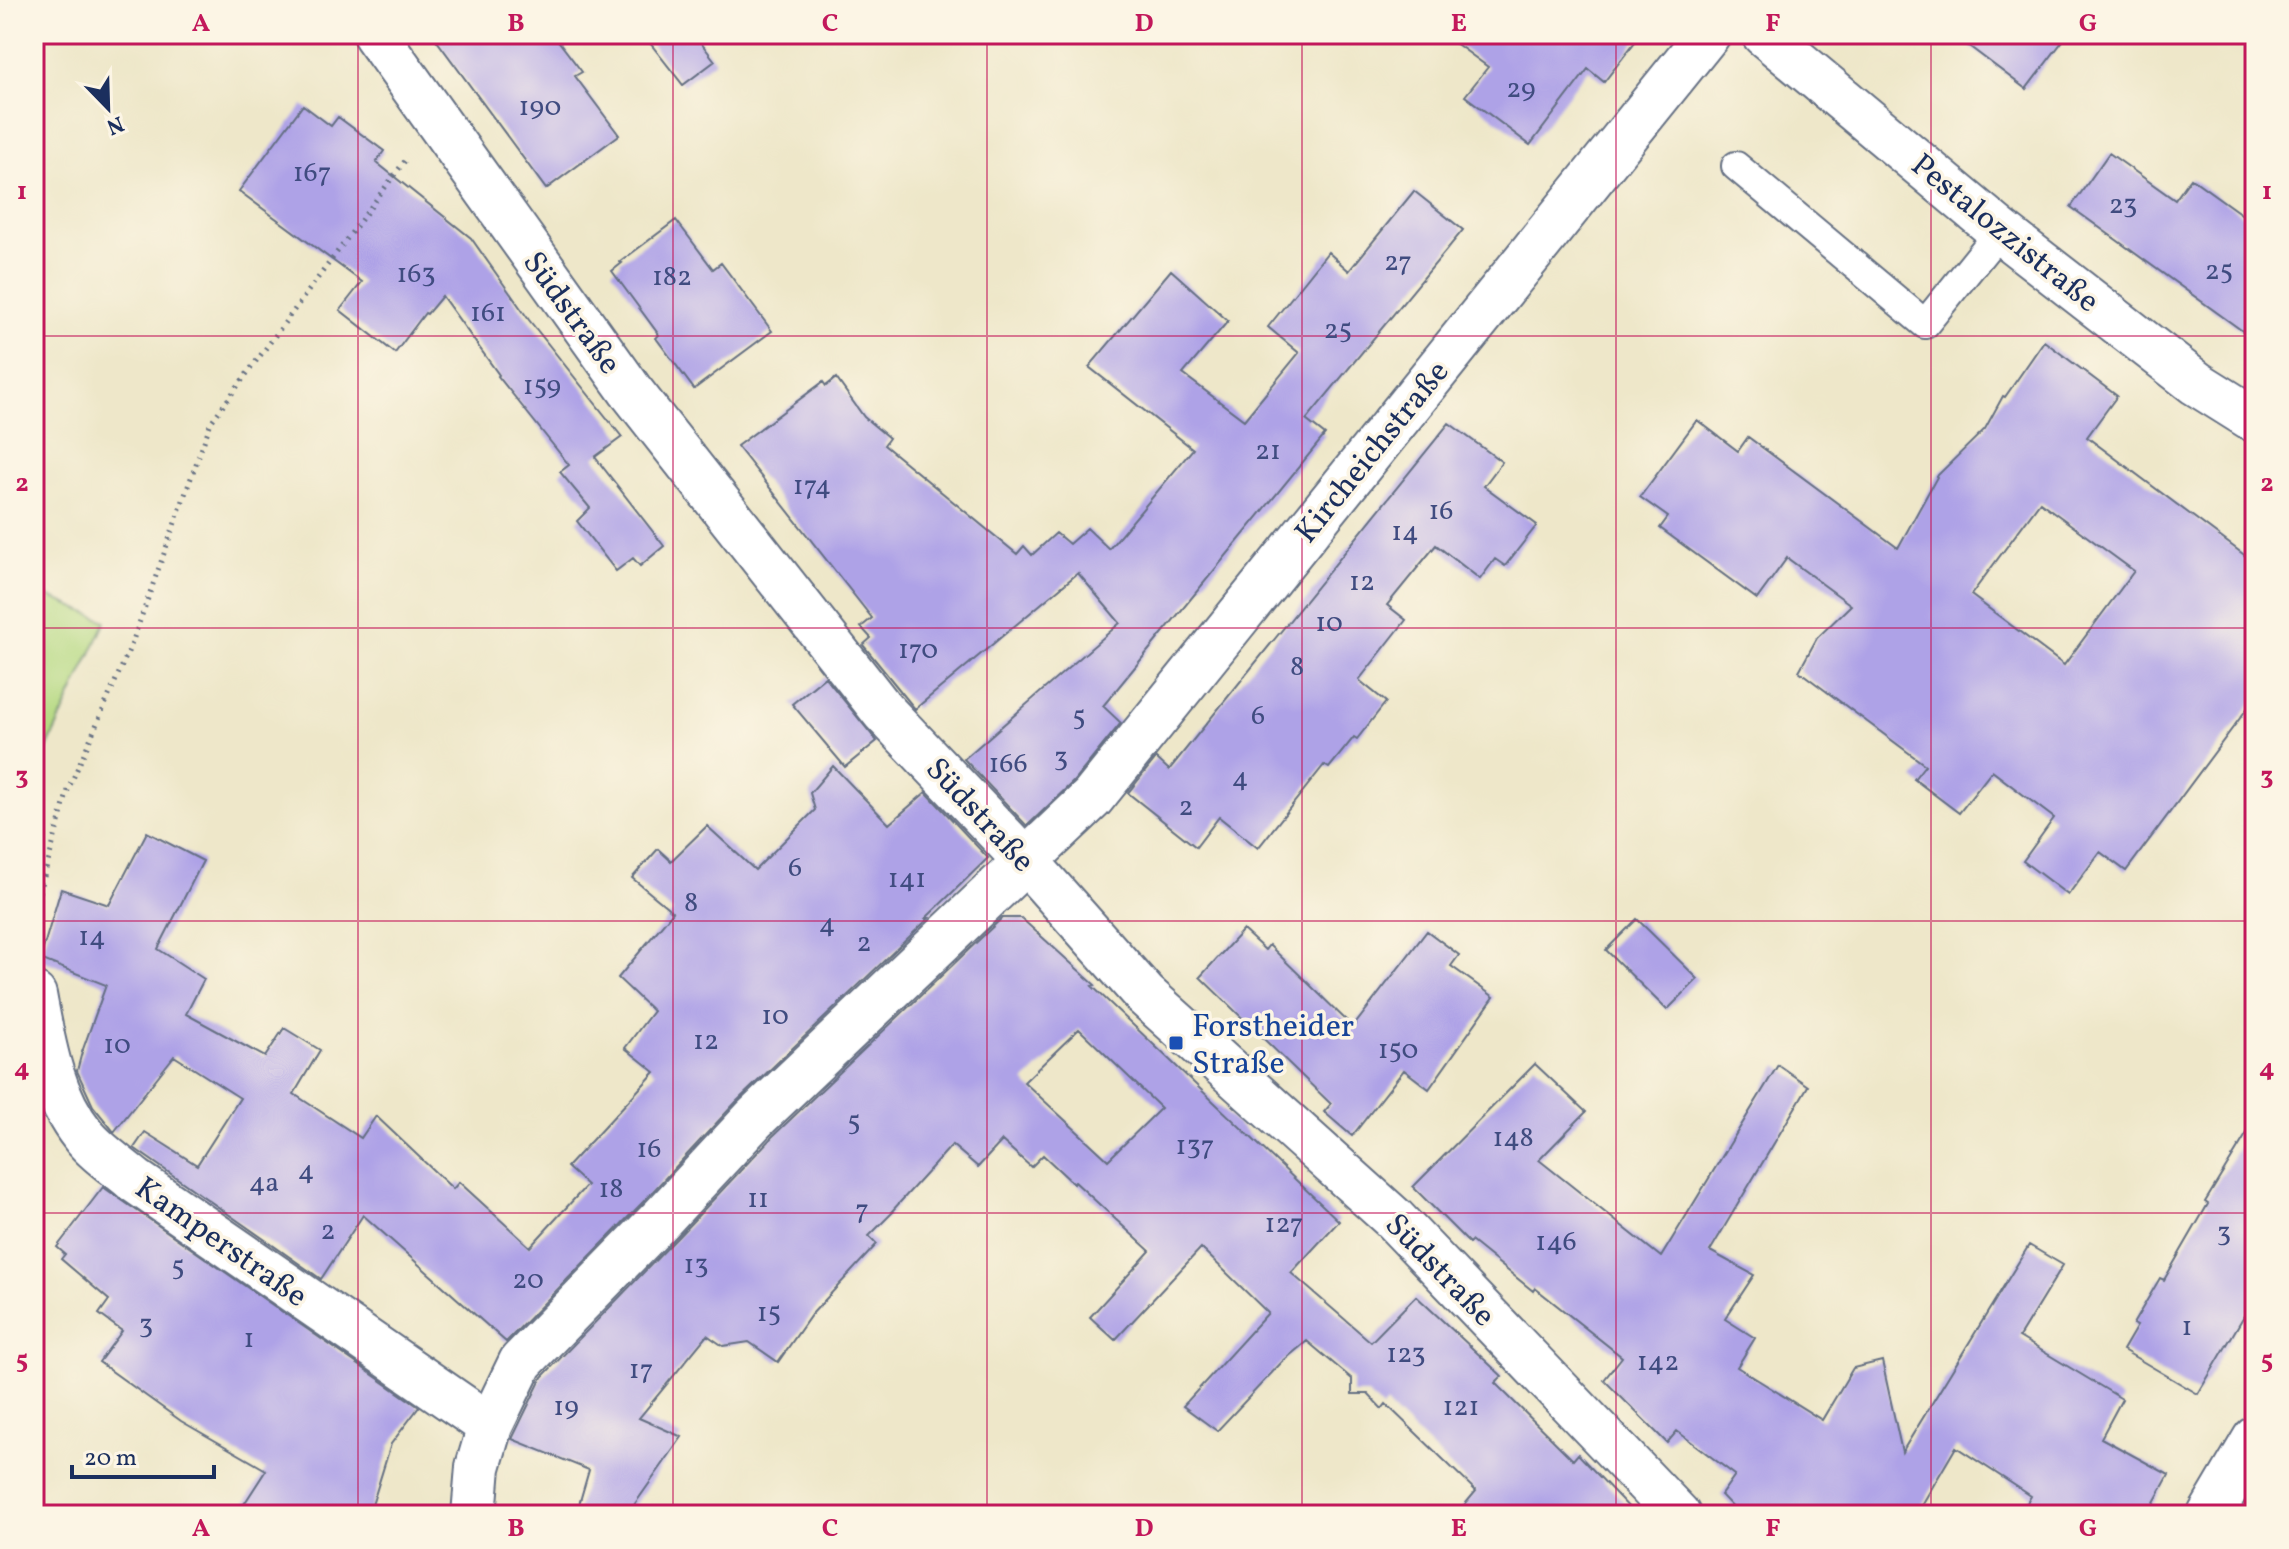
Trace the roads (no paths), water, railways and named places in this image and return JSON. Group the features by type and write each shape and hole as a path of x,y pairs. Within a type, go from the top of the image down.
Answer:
{"street":[{"name":"Südstraße","path":"375,34 630,390 883,711 1025,860 1145,995 1393,1218 1678,1515"},
{"name":"Kircheichstraße","path":"1025,860 1092,798 1708,34"},
{"name":"Pestalozzistraße","path":"1764,34 2000,231 2196,383 2255,420"},
{"path":"474,1515 478,1467 490,1426 521,1362 754,1119 1025,860"},
{"name":"Kamperstraße","path":"34,995 45,1059 83,1136 134,1180 490,1426"},
{"path":"2210,1515 2255,1439"}],"lane":[{"path":"1736,166 1925,324 2000,231"}],"place":[{"name":"Forstheider Straße","path":"1176,1043"}]}
